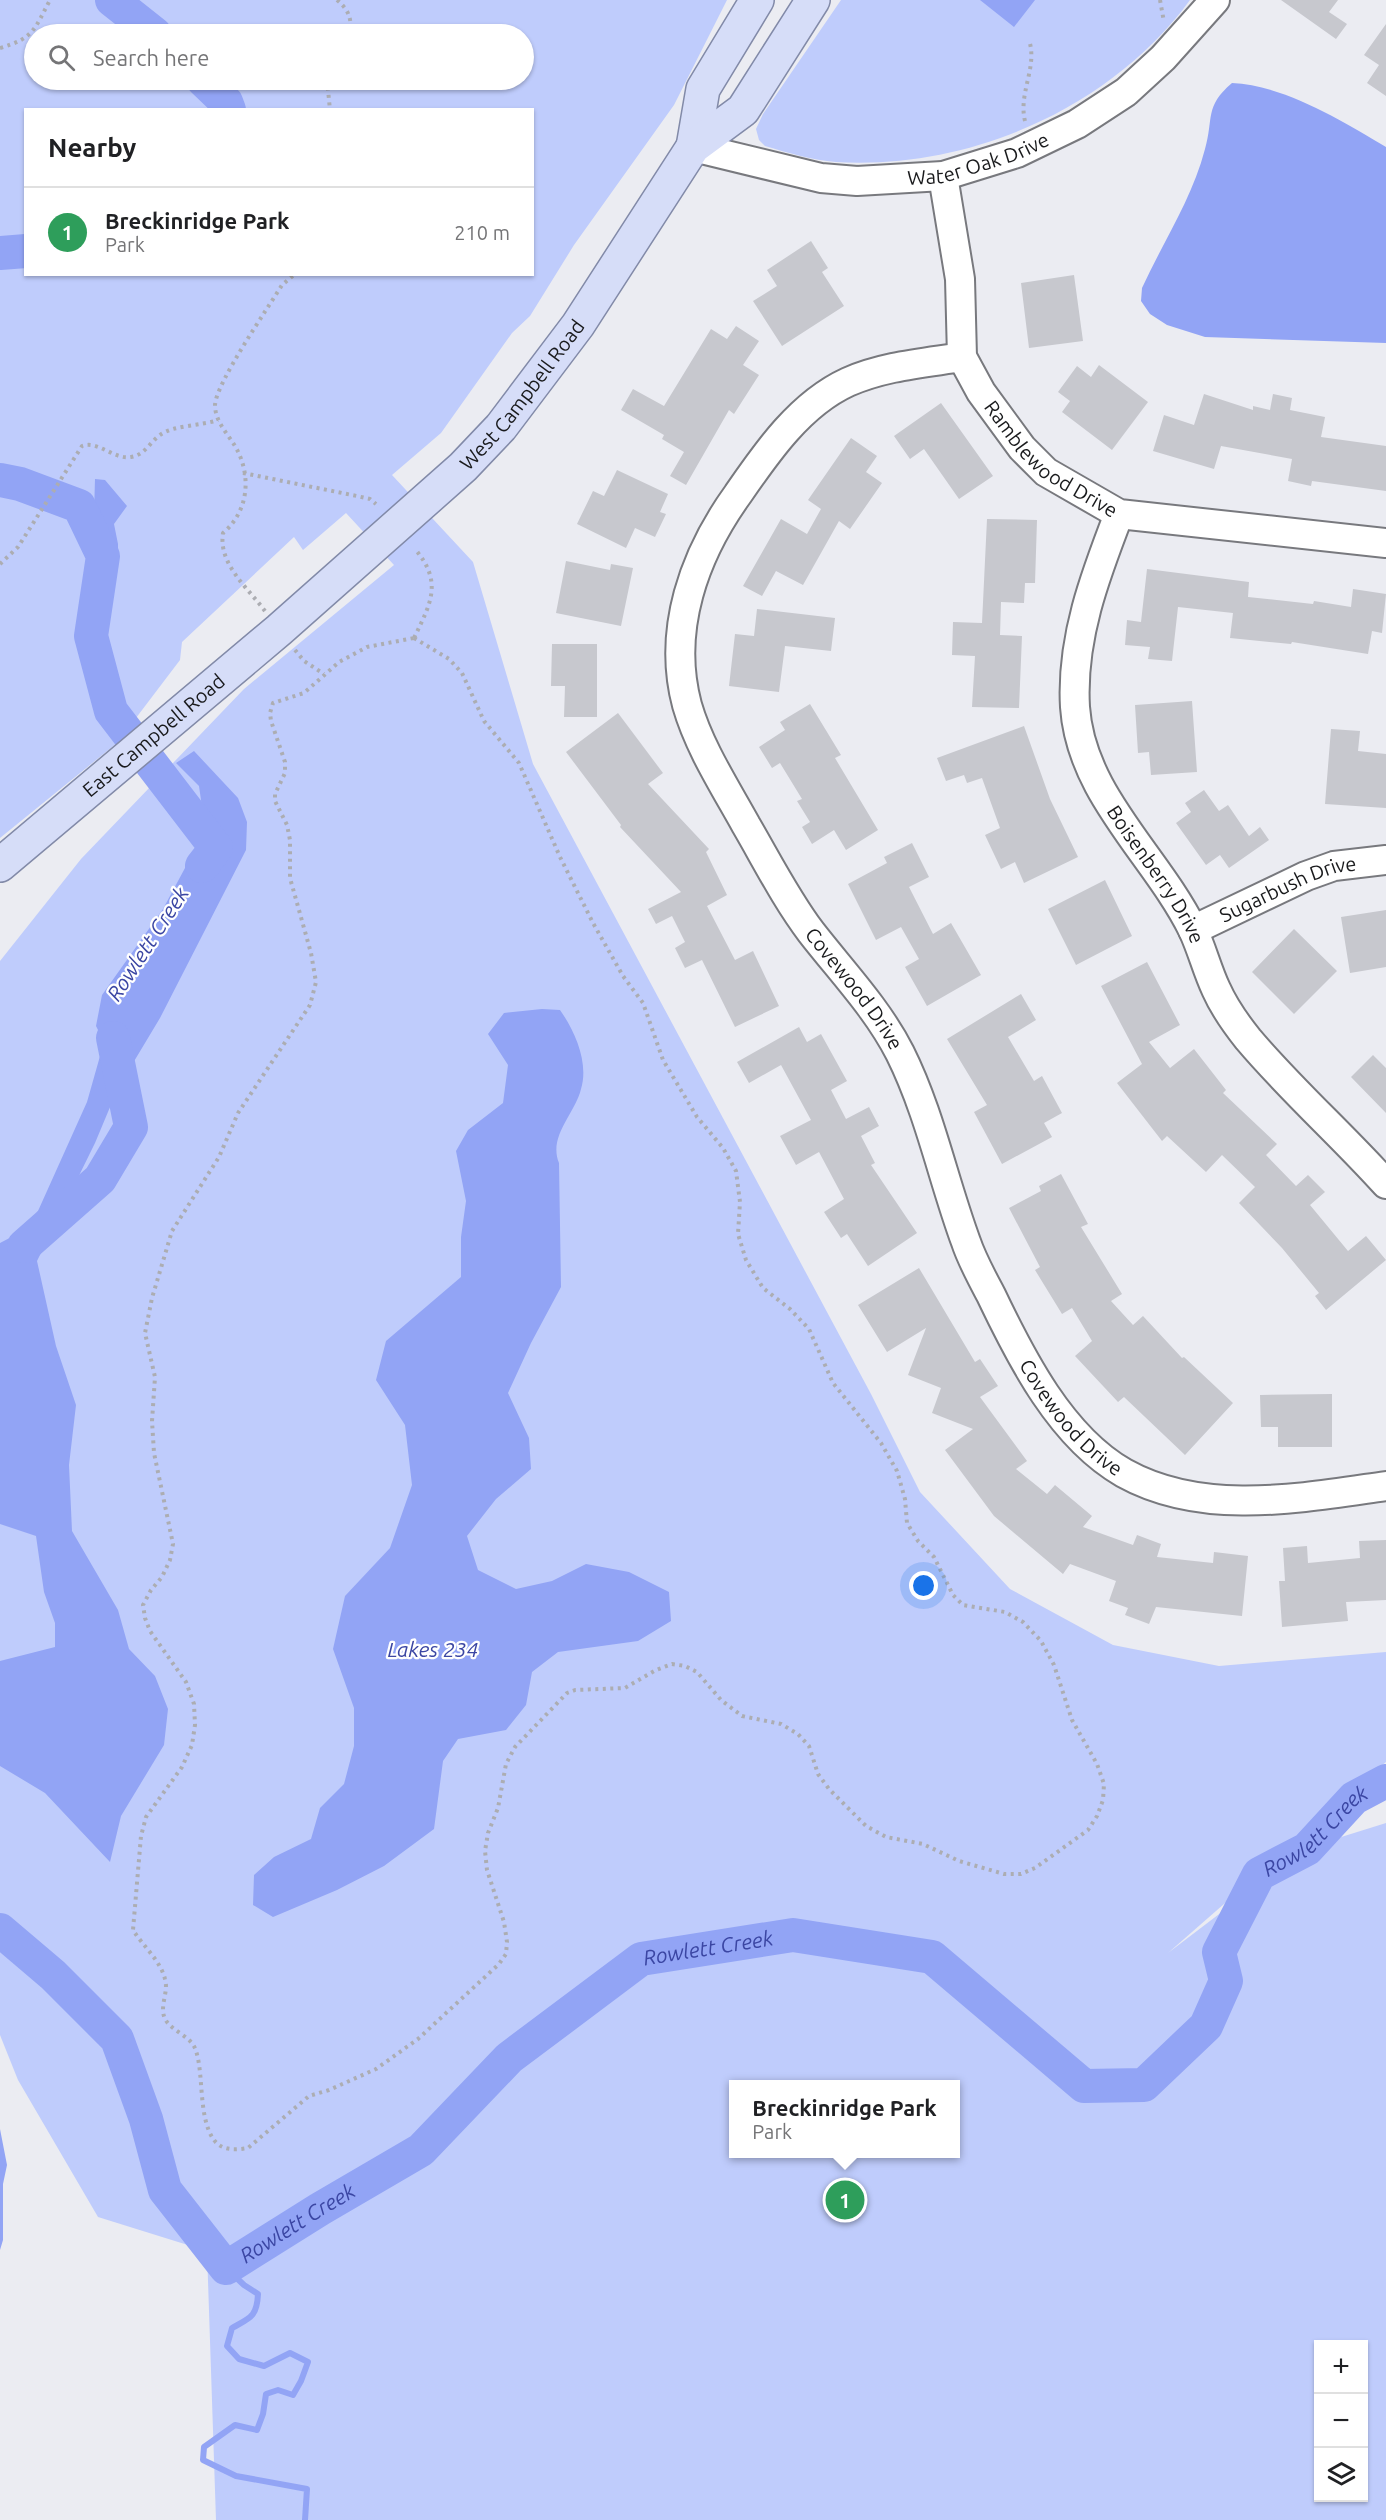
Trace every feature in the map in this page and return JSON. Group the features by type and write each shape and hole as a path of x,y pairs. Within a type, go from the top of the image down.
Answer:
{"main road":[{"name":"West Campbell Road","path":"693,147 703,89 757,0"},
{"name":"West Campbell Road","path":"306,606 463,467 501,427 578,325 693,147 743,110 813,0"},
{"name":"East Campbell Road","path":"0,866 306,606"}],"street":[{"name":"Water Oak Drive","path":"693,147 821,178 857,181 943,176 1017,153 1077,124 1126,92 1163,58 1208,3"},
{"name":"Ramblewood Drive","path":"943,176 960,279 962,357 981,392 1022,448 1046,472 1119,514 1386,543"},
{"name":"Covewood Drive","path":"962,357 893,368 848,383 816,402 774,442 732,501 702,552 687,593 681,630 681,676 688,706 724,785 774,873 809,929 873,1010 897,1049 914,1083 967,1246 1006,1327 1052,1405 1085,1443 1122,1472 1154,1486 1201,1497 1262,1500 1303,1498 1386,1486"},
{"name":"Boisenberry Drive","path":"1119,514 1092,584 1080,634 1075,677 1075,708 1086,757 1112,808 1150,861 1193,930 1217,991 1234,1020 1301,1098 1386,1184"},
{"name":"Sugarbush Drive","path":"1193,930 1306,876 1335,866 1386,860"}],"path":[{"path":"36,24 50,0"},
{"path":"338,0 346,7 350,15 350,24"},
{"path":"1160,0 1164,22"},
{"path":"0,48 24,40"},
{"path":"1025,121 1022,111 1023,94 1031,63 1029,40"},
{"path":"328,90 330,108"},
{"path":"293,276 282,285 224,380 215,406 218,420 236,448 243,473 245,502 230,527 223,533 221,542 225,557 234,573 304,661 324,674"},
{"path":"0,564 18,547 80,450 87,444 121,457 132,457 142,453 160,435 174,428 191,427 218,420"},
{"path":"243,473 370,499 376,504"},
{"path":"414,638 433,592 429,569 415,549"},
{"path":"414,638 449,659 462,673 483,721 519,763 555,846 593,923 623,976 643,1003 663,1060 697,1117 723,1148 736,1171 740,1202 738,1234 746,1260 763,1288 790,1309 809,1329 833,1383 881,1443 897,1471 905,1499 908,1523 918,1541 934,1557 953,1595 963,1605 1005,1612 1023,1622 1041,1641 1054,1665 1072,1720 1097,1764 1104,1784 1103,1800 1088,1830 1035,1868 1021,1874 1004,1874 959,1861 923,1844 886,1837 866,1826 818,1774 809,1746 798,1734 781,1725 742,1716 721,1700 697,1672 685,1666 672,1664 656,1670 625,1688 607,1690 588,1688 567,1693 515,1747 506,1764 498,1808 488,1833 484,1851 504,1922 507,1942 506,1954 499,1964 418,2039 376,2069 329,2090 309,2096 248,2148 236,2150 224,2148 215,2142 200,2094 194,2044 165,2020 162,2007 166,1995 166,1981 161,1965 133,1929 141,1836 146,1817 182,1767 192,1745 195,1725 194,1704 186,1682 150,1631 143,1605 150,1590 162,1577 170,1560 173,1544 154,1453 152,1421 155,1377 145,1333 152,1298 172,1231 219,1157 238,1113 310,1005 316,982 311,953 290,878 290,840 287,825 275,801 275,794 285,773 285,762 270,713 273,703 304,693 324,674 367,646 414,638"}],"shaded area":[{"path":"0,0 727,0 674,105 574,245 530,316 512,333 441,433 392,475 473,562 533,764 871,1394 920,1492 1010,1589 1113,1645 1219,1666 1386,1652 1386,1762 1168,1953 1306,1848 1386,1823 1386,2520 216,2520 207,2251 98,2217 18,2080 0,2035 0,961 81,859 244,689 394,565 346,513 303,550 294,537 182,642 180,660 117,743 0,838"},
{"path":"841,0 1190,0 1158,38 1120,72 1079,101 1034,124 986,143 937,155 886,162 827,161 765,146 759,140 756,129 763,114"}],"water":[{"path":"980,0 1035,0 1014,27"},
{"path":"1232,83 1251,85 1292,97 1351,126 1386,147 1386,343 1205,337 1167,325 1150,314 1141,301 1142,288 1193,185 1208,138 1211,113 1217,99"},
{"path":"95,479 105,480 127,506 114,524 118,544 118,569 98,572 94,543 87,531 94,515"},
{"path":"194,751 238,798 247,822 246,850 160,1018 118,1088 95,1143 37,1261 56,1346 76,1405 69,1465 72,1531 118,1610 129,1649 155,1676 168,1709 164,1745 121,1816 110,1862 45,1793 0,1766 0,1661 55,1647 55,1623 44,1592 36,1536 0,1524 0,1243 25,1230 38,1211 87,1102 104,1042 96,1026 102,995 163,909 200,840 203,814 199,786 176,763"},
{"name":"Lakes 234","path":"542,1009 560,1010 575,1037 583,1069 578,1098 557,1144 561,1287 508,1393 529,1438 531,1469 496,1499 467,1536 478,1570 516,1589 552,1581 586,1564 629,1572 669,1592 671,1621 638,1641 558,1652 532,1672 526,1705 506,1730 458,1739 443,1761 434,1829 384,1866 337,1890 273,1917 253,1905 254,1875 274,1857 311,1839 320,1808 344,1784 354,1746 354,1708 333,1649 345,1596 390,1548 412,1485 405,1425 376,1380 386,1341 461,1277 461,1237 466,1201 456,1151 468,1130 503,1103 508,1065 488,1034 504,1013"},
{"path":"0,2129 7,2165 3,2184 3,2240 0,2250"}],"building":[{"path":"1281,0 1338,0 1329,12 1347,24 1336,39"},
{"path":"1386,24 1386,96 1367,83 1379,65 1364,55"},
{"path":"811,241 828,268 822,272 844,306 782,346 753,301 777,286 767,270"},
{"path":"1074,275 1083,341 1029,348 1021,283"},
{"path":"736,326 759,341 743,365 759,375 734,414 729,410 686,485 670,476 684,452 662,439 664,435 621,410 633,389 664,406 711,329 727,339"},
{"path":"1099,365 1148,402 1112,450 1062,412 1070,401 1058,392 1077,366 1091,377"},
{"path":"1204,394 1253,410 1253,406 1270,410 1273,394 1292,398 1290,410 1325,417 1321,437 1386,446 1386,491 1312,481 1311,486 1288,481 1292,459 1221,446 1214,469 1153,451 1164,415 1194,425"},
{"path":"941,403 993,476 959,499 924,449 910,459 894,436"},
{"path":"851,438 877,456 866,472 882,483 850,529 839,521 803,585 776,571 762,596 743,586 781,519 807,534 821,509 808,500"},
{"path":"617,470 668,494 660,512 666,514 655,537 635,528 626,548 577,524 593,491 604,496"},
{"path":"987,519 1037,520 1035,583 1025,583 1024,603 1001,602 1000,635 1022,636 1019,708 972,707 975,656 952,655 953,622 982,623"},
{"path":"566,561 610,570 611,564 633,568 621,626 556,613"},
{"path":"1147,569 1249,582 1248,597 1313,604 1314,601 1351,607 1353,589 1386,594 1382,633 1372,631 1368,654 1292,642 1291,644 1230,638 1233,613 1178,607 1172,661 1148,659 1150,647 1125,645 1127,620 1141,622"},
{"path":"757,609 835,618 831,651 785,646 779,692 729,686 735,634 754,636"},
{"path":"552,644 597,644 597,717 564,717 565,686 551,686"},
{"path":"1192,701 1197,772 1151,775 1149,752 1138,753 1135,705"},
{"path":"810,704 841,755 835,758 878,830 846,850 834,830 812,844 802,827 810,822 797,801 802,799 780,763 772,768 759,747 785,730 780,722"},
{"path":"618,713 663,773 648,784 709,849 706,852 727,895 707,906 735,960 753,951 779,1006 735,1027 702,960 685,968 675,948 685,942 672,916 656,924 648,909 681,892 620,827 621,825 566,752"},
{"path":"1024,726 1050,799 1078,857 1024,883 1015,862 1001,869 985,835 1000,828 982,778 967,783 964,775 946,781 937,758"},
{"path":"1331,729 1360,731 1358,751 1386,754 1386,808 1325,804"},
{"path":"1204,790 1219,811 1228,805 1249,836 1260,827 1269,840 1229,868 1220,855 1206,865 1176,823 1191,812 1185,803"},
{"path":"912,843 929,877 909,887 933,934 951,923 981,975 927,1006 905,967 919,959 901,927 876,940 848,884 887,863 884,857"},
{"path":"1105,880 1132,936 1076,965 1048,909"},
{"path":"1386,910 1386,967 1350,973 1341,917"},
{"path":"1294,929 1337,971 1294,1014 1252,972"},
{"path":"1147,962 1180,1025 1149,1042 1170,1068 1194,1049 1226,1090 1223,1093 1277,1144 1266,1155 1296,1186 1308,1175 1325,1192 1310,1205 1348,1251 1366,1236 1386,1260 1326,1310 1315,1296 1319,1293 1282,1248 1239,1203 1255,1187 1222,1155 1206,1172 1167,1136 1162,1141 1117,1083 1142,1064 1101,986"},
{"path":"1021,994 1036,1020 1008,1037 1034,1081 1042,1076 1062,1113 1044,1123 1052,1137 1002,1164 974,1112 987,1105 947,1039"},
{"path":"799,1027 807,1042 821,1034 847,1081 831,1090 846,1119 869,1107 879,1126 861,1136 875,1163 871,1165 917,1233 868,1266 847,1234 841,1238 824,1212 844,1199 819,1152 796,1165 780,1136 811,1120 781,1065 749,1083 737,1062"},
{"path":"1373,1055 1386,1068 1386,1113 1351,1077"},
{"path":"1061,1174 1088,1224 1081,1227 1122,1294 1111,1301 1133,1325 1143,1316 1182,1358 1184,1357 1233,1403 1185,1455 1124,1397 1118,1402 1075,1356 1092,1341 1072,1308 1062,1314 1035,1270 1040,1267 1009,1208 1041,1191 1039,1186"},
{"path":"919,1268 975,1362 980,1359 998,1386 980,1397 1027,1461 1016,1469 1047,1494 1055,1485 1092,1516 1083,1527 1133,1545 1137,1535 1161,1544 1157,1557 1213,1563 1214,1552 1248,1556 1242,1616 1156,1607 1149,1624 1125,1615 1128,1608 1109,1601 1116,1581 1070,1564 1063,1574 994,1516 945,1450 973,1429 932,1413 941,1388 908,1375 926,1328 887,1352 858,1305"},
{"path":"1332,1394 1332,1447 1278,1447 1278,1427 1261,1427 1260,1395"},
{"path":"1386,1540 1386,1600 1346,1602 1348,1621 1282,1627 1279,1581 1285,1581 1283,1548 1307,1546 1308,1563 1360,1558 1359,1541"}],"waterway":[{"name":"Rowlett Creek","path":"112,0 142,24"},
{"name":"Rowlett Creek","path":"213,90 226,102 228,108"},
{"name":"Rowlett Creek","path":"0,253 24,251"},
{"name":"Rowlett Creek","path":"0,480 20,484 79,506 103,556 91,636 111,711 216,848 202,866"},
{"name":"Rowlett Creek","path":"24,1246 100,1179 131,1127 113,1038"},
{"name":"Rowlett Creek","path":"0,1930 53,1975 117,2039 146,2119 165,2190 226,2268 320,2209 421,2150 509,2058 641,1959 793,1935 932,1957 1084,2086 1144,2085 1206,2026 1226,1981 1219,1952 1259,1874 1307,1849 1354,1798 1386,1781"},
{"path":"226,2268 244,2285 258,2294 254,2312 248,2319 232,2328 227,2346 239,2359 264,2366 290,2353 308,2362 293,2395 278,2390 266,2394 263,2414 257,2430 235,2425 204,2447 203,2460 236,2476 307,2489 305,2520"}],"place":[{"name":"Breckinridge Park","path":"845,2200"}]}
